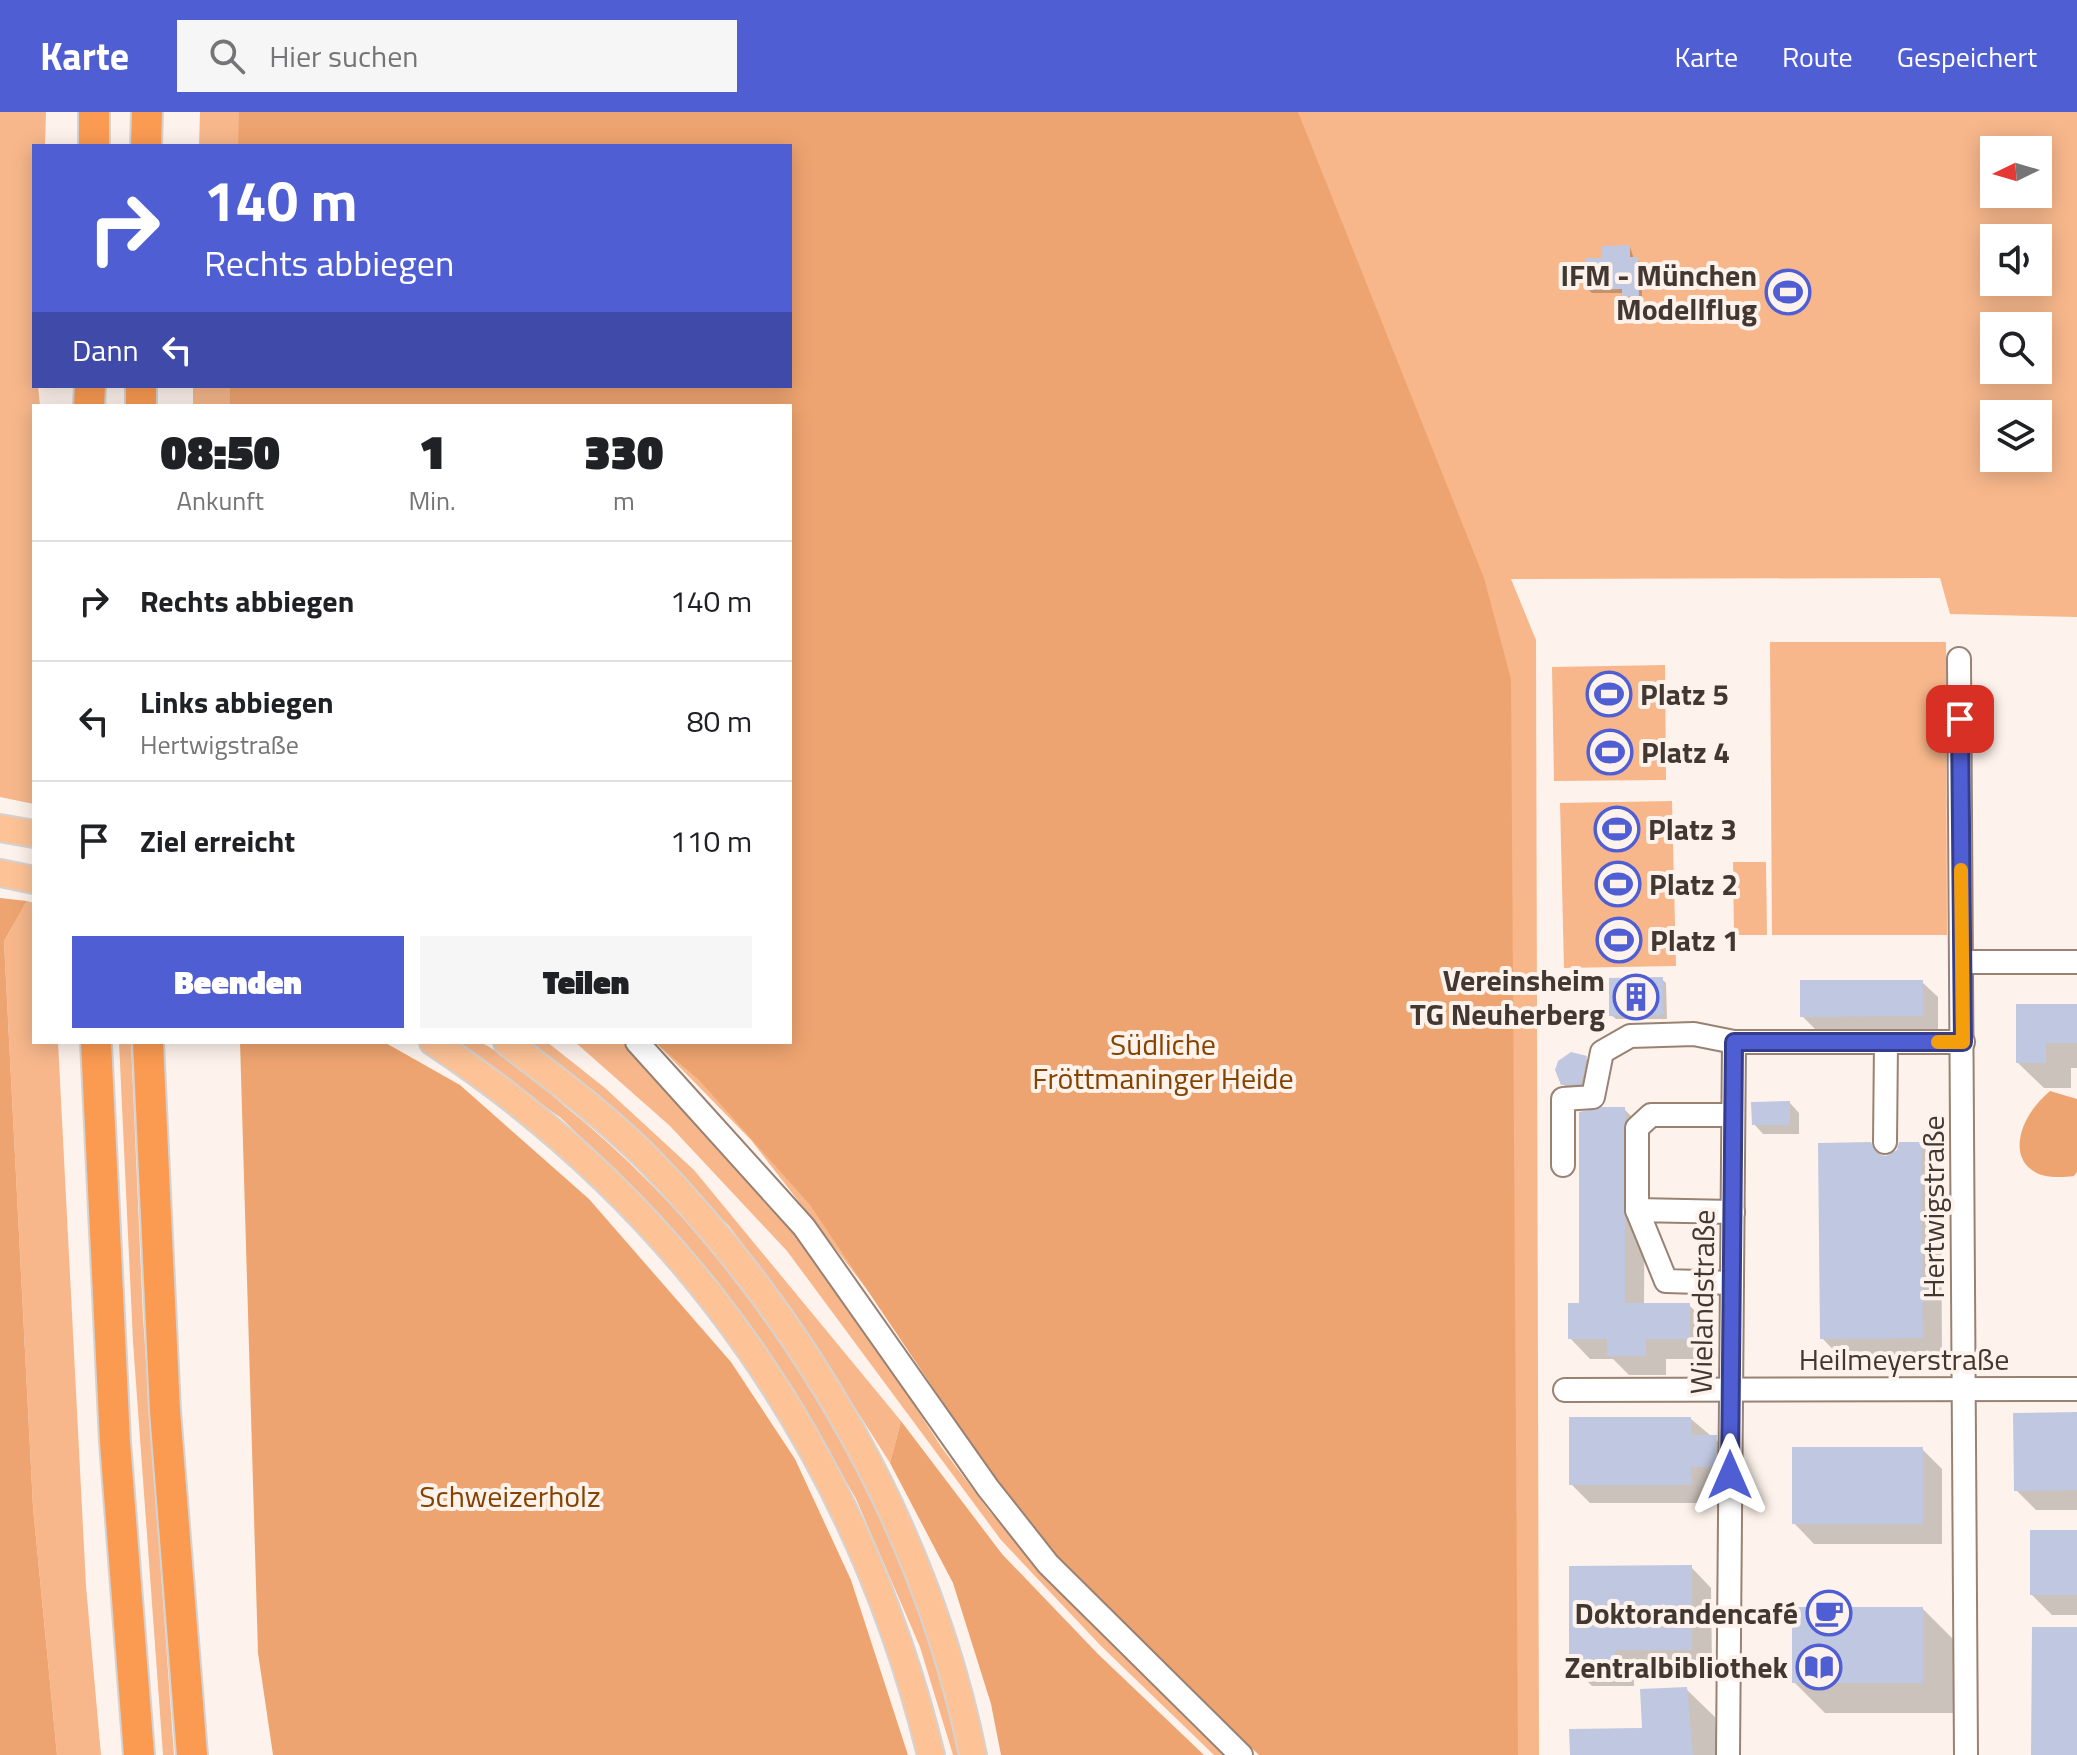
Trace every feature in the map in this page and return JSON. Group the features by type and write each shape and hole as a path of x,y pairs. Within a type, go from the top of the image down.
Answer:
{"highway":[{"path":"94,112 94,144"},
{"path":"146,144 147,112"},
{"path":"96,1044 115,1442 139,1755"},
{"path":"148,1044 165,1411 192,1755"}],"main road":[{"path":"436,1044 514,1098 590,1162 660,1235 745,1340 805,1434 856,1530 892,1623 931,1755"},
{"path":"510,1044 584,1101 646,1157 718,1236 790,1330 847,1423 902,1531 947,1650 973,1755"}],"street":[{"name":"Hertwigstraße","path":"1959,659 1966,1755"},
{"path":"1962,962 2077,962"},
{"path":"1563,1165 1563,1099 1593,1097 1602,1052 1630,1036 1694,1034 1734,1042 1963,1042"},
{"name":"Wielandstraße","path":"1728,1755 1734,1042"},
{"path":"1885,1142 1886,1043"},
{"path":"639,1044 804,1227 988,1488 1048,1564 1241,1755"},
{"path":"1732,1283 1666,1281 1637,1210 1637,1128 1651,1115 1733,1115"},
{"path":"1637,1210 1733,1212"},
{"name":"Heilmeyerstraße","path":"1565,1390 2077,1389"}],"green space":[{"path":"0,112 46,112 45,144 32,144 32,388 38,388 40,404 32,404 32,804 0,797"},
{"name":"Südliche Fröttmaninger Heide","path":"200,112 2077,112 2077,617 1950,614 1940,578 1511,579 1536,640 1539,1755 1271,1755 911,1346 751,1140 657,1044 792,1044 792,404 193,404 193,388 792,388 792,144 199,144"},
{"name":"Südliche Fröttmaninger Heide","path":"239,112 1298,112 1484,578 1511,679 1518,1755 1259,1755 1093,1598 1006,1496 810,1205 699,1080 657,1044 792,1044 792,404 230,404 230,388 792,388 792,144 238,144"},
{"path":"1770,642 1946,642 1947,935 1772,935"},
{"path":"1665,665 1666,780 1554,781 1552,667"},
{"path":"1672,801 1676,966 1564,968 1560,803"},
{"path":"1733,862 1766,862 1767,935 1734,935"},
{"path":"0,898 27,901 4,941 33,1507 57,1755 0,1755"},
{"path":"27,901 32,902 32,1044 58,1044 86,1586 101,1755 57,1755 33,1507 4,941"},
{"path":"119,1044 131,1044 143,1317 174,1755 163,1755 133,1342"},
{"name":"Schweizerholz","path":"240,1044 388,1044 460,1085 589,1199 731,1362 795,1459 851,1580 908,1755 273,1755 258,1653"},
{"path":"457,1044 483,1044 498,1052 636,1169 702,1239 763,1316 817,1398 865,1484 905,1573 937,1664 959,1755 953,1755 920,1647 856,1499 795,1391 714,1277 629,1184 561,1118"},
{"path":"532,1044 550,1044 605,1088 694,1170 901,1421 890,1463 795,1314 729,1226 595,1093"},
{"path":"577,1044 627,1044 637,1052 825,1268 942,1448 989,1511 1079,1609 1230,1755 1214,1755 1101,1646 1001,1540 787,1251 670,1126"},
{"path":"2050,1091 2077,1099 2077,1172 2074,1176 2051,1177 2035,1172 2025,1163 2020,1151 2026,1121"},
{"path":"901,1421 1002,1554 1098,1654 1204,1755 1001,1755 991,1704 953,1583 890,1463"}],"building":[{"path":"1630,245 1630,257 1638,257 1639,296 1622,297 1622,289 1586,290 1586,258 1602,258 1602,246"},
{"name":"Vereinsheim TG Neuherberg","path":"1663,977 1663,1015 1609,1016 1609,978"},
{"path":"1800,980 1923,980 1923,1016 1800,1017"},
{"path":"2016,1004 2077,1004 2077,1043 2046,1043 2046,1063 2016,1063"},
{"path":"1571,1052 1587,1056 1581,1084 1561,1085 1555,1070 1558,1061"},
{"path":"1790,1101 1790,1125 1752,1125 1751,1102"},
{"path":"1602,1107 1625,1107 1625,1303 1690,1303 1690,1339 1646,1339 1646,1356 1607,1356 1607,1339 1568,1339 1568,1303 1579,1303 1579,1112"},
{"path":"1871,1142 1877,1154 1886,1156 1897,1150 1899,1142 1921,1142 1923,1338 1820,1339 1818,1143"},
{"path":"2077,1412 2077,1490 2014,1491 2013,1413"},
{"path":"1569,1417 1691,1417 1692,1435 1717,1435 1716,1467 1691,1467 1692,1485 1569,1485"},
{"path":"1792,1447 1923,1447 1923,1524 1792,1524"},
{"path":"2030,1530 2077,1530 2077,1595 2030,1595"},
{"path":"1692,1565 1692,1650 1615,1650 1615,1666 1569,1666 1569,1566"},
{"path":"1792,1607 1923,1607 1923,1683 1792,1683"},
{"path":"2032,1627 2077,1627 2077,1755 2031,1755"},
{"path":"1687,1687 1693,1755 1570,1755 1569,1729 1642,1728 1640,1689"}],"slow traffic":[{"path":"1938,1042 1963,1042 1961,870"}],"place":[{"name":"IFM - München Modellflug","path":"1788,292"},
{"name":"Platz 5","path":"1609,694"},
{"name":"Platz 4","path":"1610,752"},
{"name":"Platz 3","path":"1617,829"},
{"name":"Platz 2","path":"1618,884"},
{"name":"Platz 1","path":"1619,940"},
{"name":"Vereinsheim TG Neuherberg","path":"1636,997"},
{"name":"Doktorandencafé","path":"1829,1613"},
{"name":"Zentralbibliothek","path":"1819,1667"}],"route":[{"path":"1730,1475 1734,1042 1963,1042 1960,719"}]}
